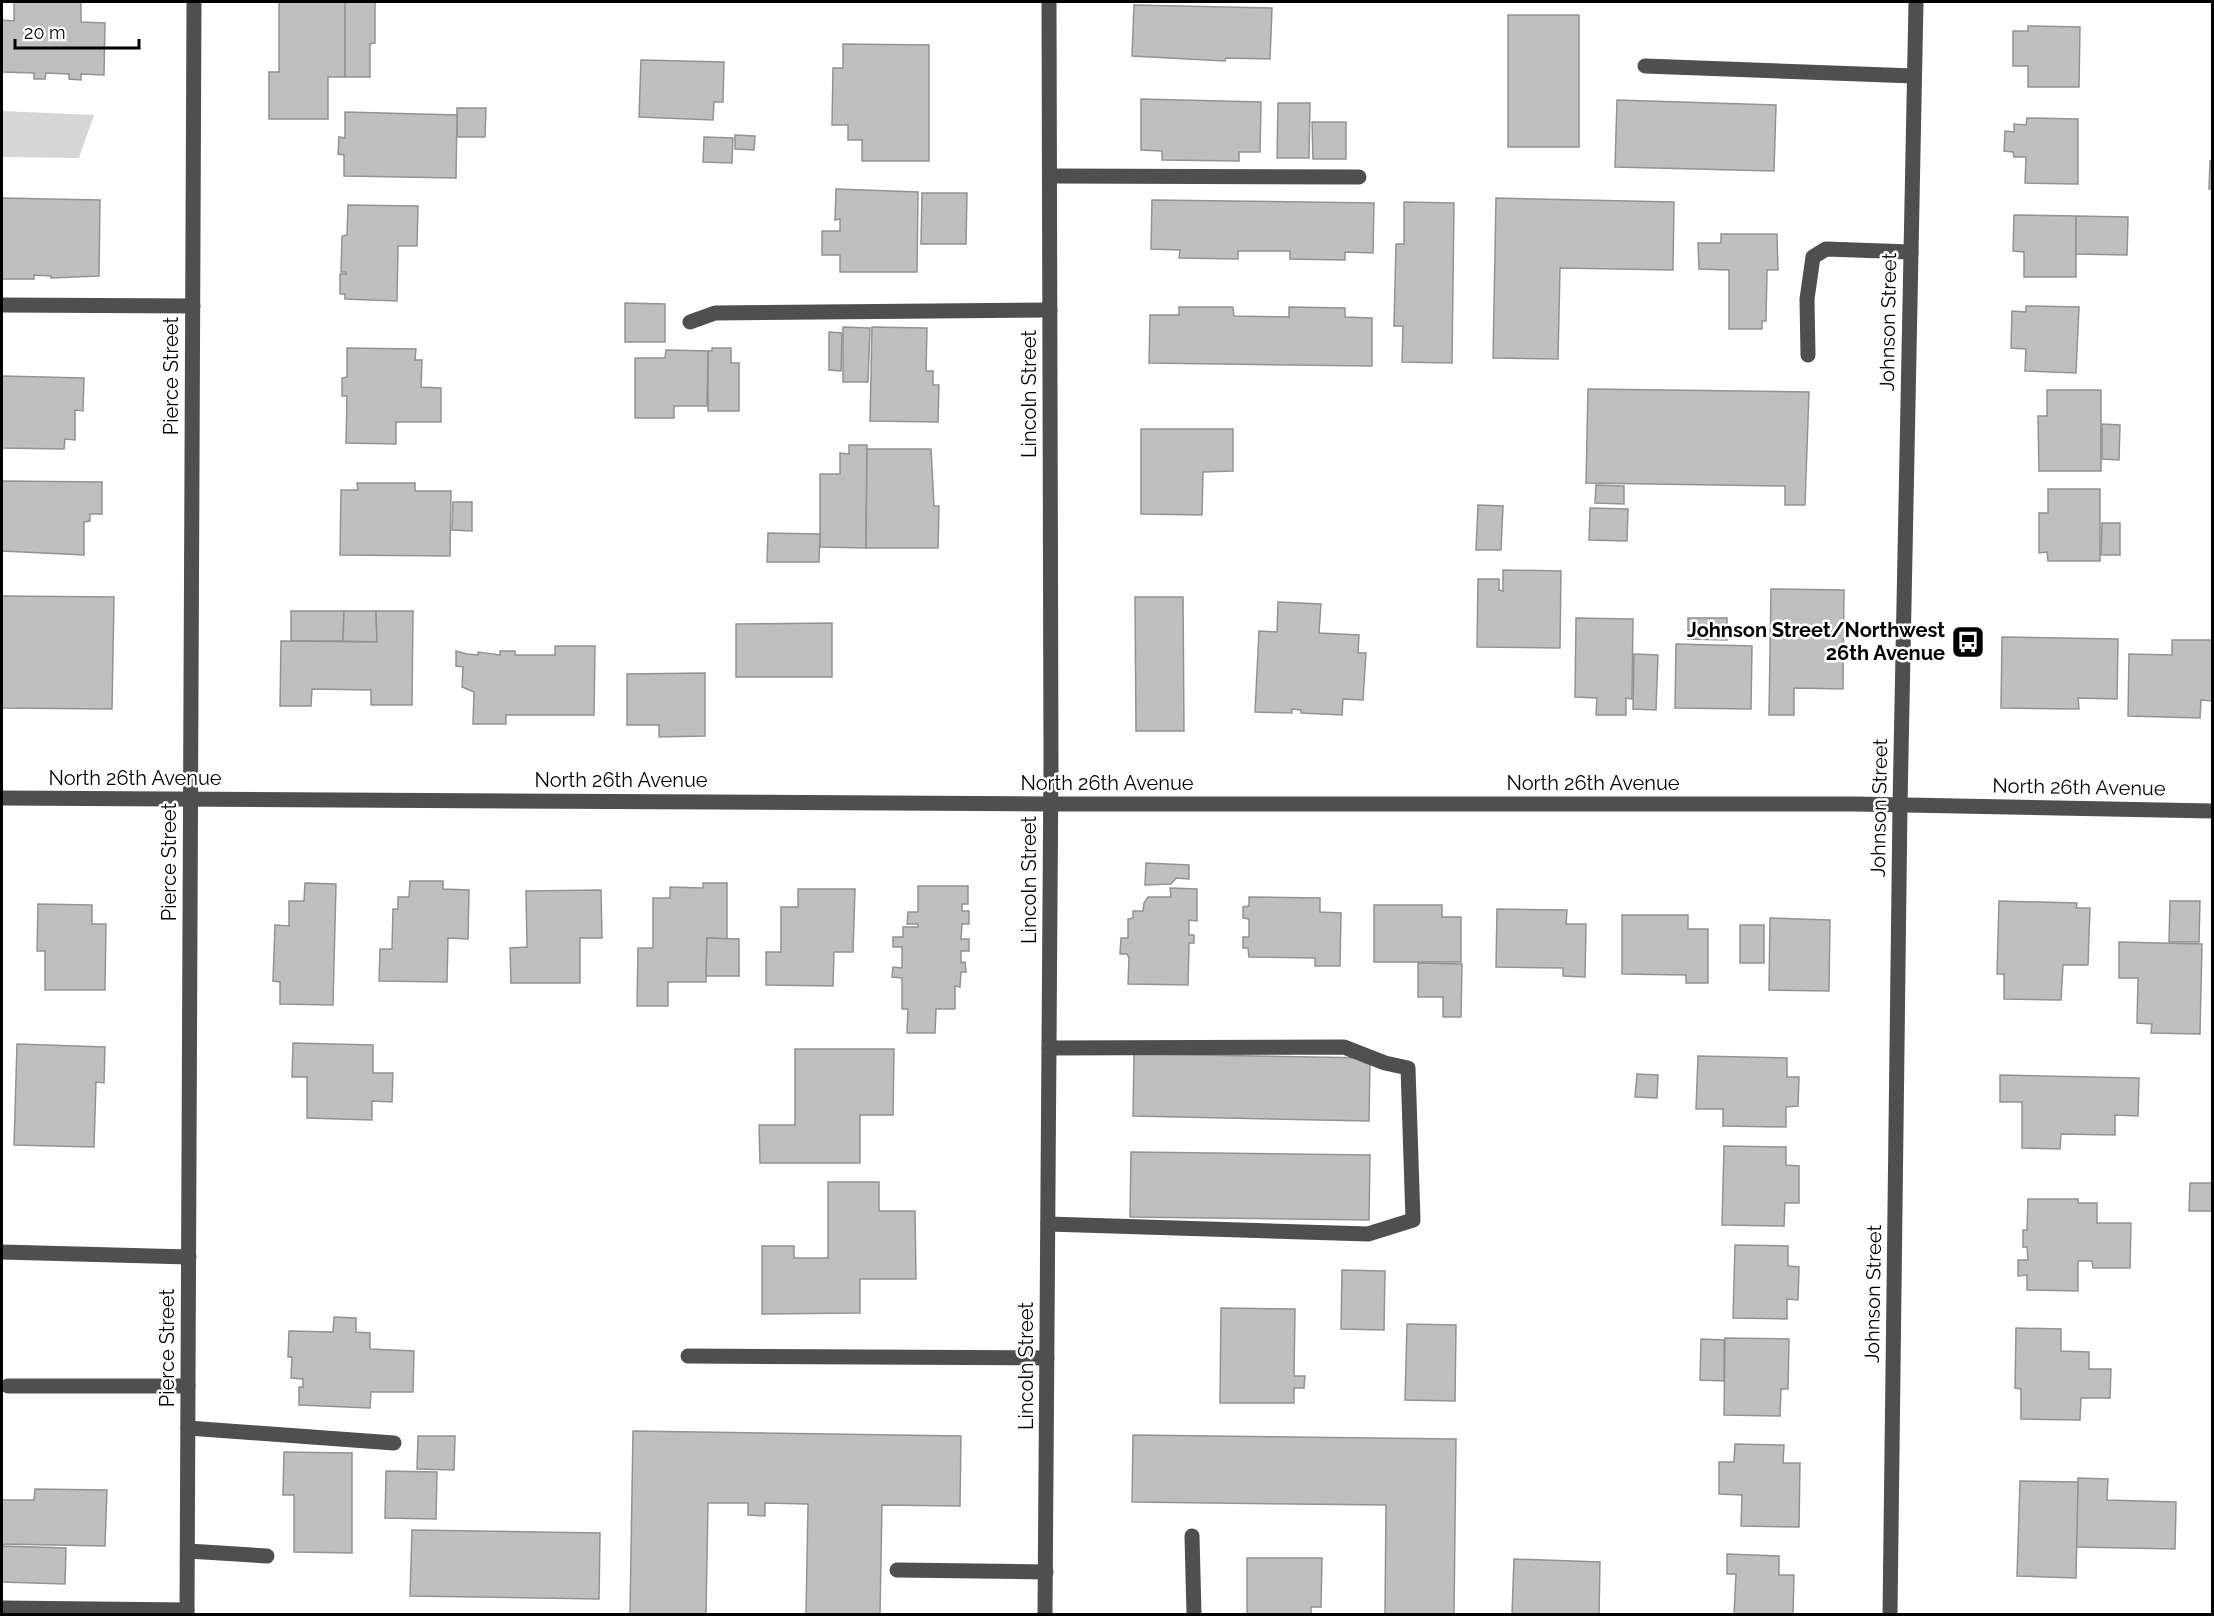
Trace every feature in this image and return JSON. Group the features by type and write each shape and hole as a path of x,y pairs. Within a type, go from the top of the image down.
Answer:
{"street":[{"name":"Pierce Street","path":"187,1612 194,2"},
{"name":"Lincoln Street","path":"1045,1614 1050,804 1048,2"},
{"name":"Johnson Street","path":"1890,1614 1900,805 1916,2"},
{"path":"1644,66 1914,76"},
{"path":"1050,176 1359,177"},
{"path":"1808,355 1807,299 1813,257 1826,249 1911,252"},
{"path":"2,305 193,306"},
{"path":"690,322 715,313 1050,310"},
{"name":"North 26th Avenue","path":"2,798 1050,804 1900,805 2212,811"},
{"path":"1048,1224 1368,1234 1413,1220 1408,1068 1384,1063 1344,1047 1049,1048"},
{"path":"2,1252 189,1257"},
{"path":"688,1356 1047,1358"},
{"path":"8,1386 188,1386"},
{"path":"188,1428 394,1443"},
{"path":"1192,1536 1194,1614"},
{"path":"188,1551 267,1556"},
{"path":"897,1570 1046,1572"},
{"path":"2,1608 187,1612"}],"shaded area":[{"path":"2,111 94,115 79,158 2,157"}],"building":[{"path":"14,2 81,2 81,22 105,23 104,75 81,74 81,80 69,79 69,74 46,73 45,79 34,79 34,73 2,72 2,20 14,21"},
{"path":"279,2 345,2 345,77 328,77 328,119 269,119 269,72 279,72"},
{"path":"345,2 375,2 375,43 370,44 370,77 345,77"},
{"path":"1134,5 1272,8 1270,59 1226,58 1225,61 1132,56"},
{"path":"1508,15 1579,15 1579,147 1508,147"},
{"path":"2028,26 2080,27 2079,87 2028,87 2028,66 2013,66 2013,31 2028,31"},
{"path":"843,44 929,45 929,161 862,161 862,140 848,140 848,125 832,125 833,68 843,68"},
{"path":"641,60 724,62 723,102 714,102 713,120 639,117"},
{"path":"1141,99 1261,102 1260,152 1239,152 1239,161 1162,160 1162,151 1141,150"},
{"path":"1617,100 1776,105 1774,171 1615,167"},
{"path":"1278,103 1310,103 1309,158 1277,158"},
{"path":"457,108 486,108 485,137 457,137"},
{"path":"345,112 457,115 456,178 344,176 344,155 338,154 339,137 345,138"},
{"path":"2027,118 2078,119 2078,184 2025,183 2026,157 2014,157 2013,152 2004,151 2005,131 2014,132 2014,124 2026,125"},
{"path":"1312,122 1346,122 1346,159 1313,159"},
{"path":"735,135 755,136 754,150 735,149"},
{"path":"704,137 733,138 732,163 703,162"},
{"path":"2210,161 2212,161 2212,189 2209,189"},
{"path":"836,189 918,192 917,272 840,272 840,255 822,255 822,231 840,231 840,219 835,220"},
{"path":"922,193 967,193 966,244 921,244"},
{"path":"2,198 100,200 99,276 51,278 51,276 34,275 34,279 2,279"},
{"path":"1496,198 1674,202 1673,270 1560,268 1558,359 1493,358"},
{"path":"1152,200 1374,203 1373,253 1345,252 1345,260 1290,259 1290,251 1238,251 1238,259 1179,258 1180,250 1151,249"},
{"path":"1404,202 1454,203 1452,363 1402,362 1403,326 1394,326 1396,244 1404,244"},
{"path":"348,205 418,206 417,246 398,246 397,301 345,299 345,294 340,294 340,274 346,274 346,272 341,272 342,236 347,235"},
{"path":"2014,215 2076,216 2076,277 2024,277 2024,252 2013,251"},
{"path":"2076,216 2128,217 2127,255 2076,254"},
{"path":"1721,234 1777,234 1778,270 1767,270 1766,321 1762,321 1762,329 1729,329 1729,270 1699,269 1698,243 1721,243"},
{"path":"625,303 665,304 665,342 625,342"},
{"path":"2026,306 2079,307 2076,373 2025,371 2026,349 2011,348 2012,311 2026,312"},
{"path":"1179,307 1233,307 1234,316 1289,317 1289,307 1345,308 1345,317 1372,318 1372,366 1149,363 1150,315 1179,315"},
{"path":"843,327 870,328 868,382 843,382"},
{"path":"872,327 927,328 926,371 933,371 933,385 939,385 938,422 870,421"},
{"path":"829,332 842,333 841,371 829,370"},
{"path":"347,348 416,349 415,360 422,360 421,387 441,388 441,422 396,422 396,444 346,443 347,396 342,396 342,378 347,377"},
{"path":"712,348 731,348 731,363 739,363 739,411 708,411 708,351 712,351"},
{"path":"666,350 708,351 707,406 674,406 674,418 635,418 635,358 665,358"},
{"path":"2,376 84,378 83,411 75,410 75,440 65,439 64,449 2,448"},
{"path":"1588,389 1809,392 1805,505 1785,505 1785,486 1586,483"},
{"path":"2047,390 2101,390 2101,471 2039,471 2038,416 2047,416"},
{"path":"2102,424 2120,425 2119,460 2102,459"},
{"path":"1141,429 1233,429 1233,471 1203,472 1202,515 1141,514"},
{"path":"849,445 867,445 866,548 820,547 820,474 840,474 840,453 849,454"},
{"path":"867,449 931,449 934,506 939,506 938,548 866,548"},
{"path":"2,481 102,482 102,514 90,514 90,521 84,522 84,555 2,551"},
{"path":"357,483 415,483 415,491 451,491 450,556 340,555 341,490 358,490"},
{"path":"1596,485 1624,486 1624,504 1595,503"},
{"path":"2048,489 2100,489 2100,561 2048,561 2047,552 2039,553 2039,513 2048,513"},
{"path":"453,502 472,502 472,531 452,530"},
{"path":"1478,505 1503,506 1501,550 1476,550"},
{"path":"1590,508 1628,509 1627,541 1589,540"},
{"path":"2102,523 2120,523 2120,555 2101,555"},
{"path":"768,533 820,534 819,562 767,562"},
{"path":"1503,570 1561,571 1560,648 1477,647 1478,579 1499,579 1499,590 1503,591"},
{"path":"1771,589 1844,590 1843,689 1794,688 1794,715 1769,715"},
{"path":"2,596 114,597 112,709 2,708"},
{"path":"1135,597 1183,597 1184,731 1136,731"},
{"path":"1278,602 1321,604 1319,633 1359,635 1358,653 1366,653 1363,700 1343,699 1342,715 1301,713 1301,710 1292,709 1292,713 1255,712 1259,631 1277,632"},
{"path":"291,611 344,611 343,641 291,641"},
{"path":"344,611 376,611 377,642 343,641"},
{"path":"376,611 413,611 412,705 371,705 371,690 312,689 311,706 280,706 281,641 377,642"},
{"path":"1576,618 1633,619 1632,699 1626,698 1626,715 1596,715 1597,698 1575,697"},
{"path":"1688,618 1727,618 1727,640 1688,639"},
{"path":"832,623 832,677 736,677 736,624"},
{"path":"2002,637 2118,639 2117,699 2078,698 2079,709 2001,708"},
{"path":"2172,640 2212,640 2212,701 2201,700 2200,718 2128,716 2129,654 2172,655"},
{"path":"1676,644 1752,646 1751,709 1675,708"},
{"path":"555,646 595,646 594,715 506,715 506,724 473,724 474,692 462,687 463,667 456,666 456,651 478,655 478,652 500,655 500,651 515,651 515,655 555,655"},
{"path":"1634,654 1658,655 1656,710 1633,709"},
{"path":"705,673 705,736 659,737 659,725 627,725 627,674"},
{"path":"1146,863 1189,865 1189,879 1176,878 1171,884 1145,885"},
{"path":"410,881 443,881 443,889 469,890 468,939 448,938 447,982 379,981 380,949 392,949 393,909 398,909 398,897 409,897"},
{"path":"305,883 336,884 333,1005 280,1004 280,982 273,981 275,925 289,926 289,901 304,901"},
{"path":"703,883 727,883 727,939 707,938 706,982 668,982 668,1006 637,1006 638,948 653,948 653,898 670,898 670,887 703,888"},
{"path":"918,886 968,886 968,904 962,904 962,911 969,911 969,924 962,924 961,939 969,939 969,951 961,951 961,963 965,962 966,972 961,972 960,987 955,986 955,1009 936,1009 935,1033 907,1033 908,1009 902,1009 902,978 892,977 893,967 902,968 902,947 893,947 893,937 903,937 903,927 918,927 918,924 907,924 908,912 918,912"},
{"path":"1170,888 1197,889 1197,921 1189,920 1189,935 1194,935 1194,943 1189,943 1188,985 1128,984 1129,958 1127,954 1120,954 1121,938 1128,938 1128,919 1133,918 1133,911 1143,911 1148,897 1171,897"},
{"path":"798,889 855,889 853,952 834,952 833,986 766,985 766,952 781,952 781,907 798,907"},
{"path":"601,890 602,938 580,938 580,983 511,983 510,948 527,947 526,891"},
{"path":"1249,897 1320,898 1320,912 1341,913 1340,966 1315,966 1315,958 1249,957 1248,948 1243,948 1243,937 1249,937 1249,919 1243,918 1243,907 1249,906"},
{"path":"1999,901 2077,903 2076,908 2090,908 2088,965 2063,965 2061,1000 2004,999 2004,974 1997,974"},
{"path":"2170,901 2200,901 2199,942 2169,942"},
{"path":"38,904 92,905 92,924 106,924 105,990 45,990 45,951 37,951"},
{"path":"1374,905 1442,905 1442,917 1461,917 1461,962 1374,962"},
{"path":"1497,909 1567,910 1566,924 1586,924 1585,977 1563,976 1563,968 1496,967"},
{"path":"1622,915 1688,915 1688,929 1708,929 1708,983 1686,983 1686,975 1622,974"},
{"path":"1770,918 1830,920 1829,991 1769,990"},
{"path":"1740,925 1764,925 1764,963 1740,963"},
{"path":"707,938 739,939 739,976 706,976"},
{"path":"2119,942 2202,944 2200,1034 2151,1033 2152,1024 2137,1023 2138,978 2119,978"},
{"path":"1418,963 1462,964 1461,1017 1443,1017 1443,997 1418,997"},
{"path":"293,1043 373,1045 373,1073 393,1073 392,1102 372,1101 372,1120 307,1118 307,1077 292,1077"},
{"path":"17,1044 105,1047 104,1083 96,1082 94,1147 14,1145"},
{"path":"795,1049 894,1049 893,1115 860,1115 860,1163 760,1163 759,1125 795,1125"},
{"path":"1134,1054 1370,1058 1369,1121 1133,1116"},
{"path":"1698,1056 1787,1058 1787,1077 1799,1077 1798,1106 1786,1107 1786,1127 1723,1126 1723,1109 1696,1109"},
{"path":"1637,1074 1658,1075 1657,1098 1635,1097"},
{"path":"2000,1075 2139,1078 2138,1116 2115,1115 2115,1135 2061,1134 2060,1149 2022,1148 2022,1102 2000,1102"},
{"path":"1724,1146 1786,1147 1786,1165 1799,1166 1799,1203 1785,1203 1784,1226 1722,1225"},
{"path":"1131,1152 1370,1155 1369,1220 1130,1217"},
{"path":"828,1182 879,1182 879,1211 915,1211 916,1279 860,1279 860,1313 762,1314 762,1246 794,1246 794,1258 828,1258"},
{"path":"2190,1183 2212,1183 2212,1211 2189,1211"},
{"path":"2028,1199 2078,1199 2078,1203 2097,1203 2097,1223 2131,1223 2130,1268 2093,1268 2092,1261 2078,1261 2078,1291 2027,1290 2027,1275 2018,1276 2018,1260 2028,1260 2027,1247 2023,1247 2023,1230 2027,1230"},
{"path":"1735,1245 1788,1246 1788,1266 1799,1267 1798,1300 1787,1299 1787,1319 1733,1318"},
{"path":"1342,1270 1385,1271 1384,1330 1341,1329"},
{"path":"1221,1308 1295,1309 1294,1376 1305,1376 1304,1388 1294,1388 1294,1403 1220,1403"},
{"path":"334,1317 356,1318 356,1332 370,1333 370,1349 414,1351 413,1392 371,1392 370,1408 299,1405 299,1387 303,1387 303,1379 291,1378 292,1357 288,1357 289,1331 333,1332"},
{"path":"1407,1324 1456,1325 1455,1401 1405,1400"},
{"path":"2016,1328 2061,1329 2061,1351 2089,1352 2089,1369 2111,1369 2110,1398 2081,1398 2080,1420 2021,1419 2021,1389 2015,1388"},
{"path":"1725,1338 1789,1339 1788,1389 1781,1389 1780,1416 1724,1415"},
{"path":"1701,1339 1724,1340 1724,1381 1700,1380"},
{"path":"633,1431 961,1436 960,1506 882,1505 880,1614 806,1614 808,1504 765,1503 765,1516 748,1515 748,1503 708,1503 706,1614 630,1614"},
{"path":"1133,1435 1456,1439 1454,1614 1385,1614 1386,1505 1132,1502"},
{"path":"418,1436 455,1436 454,1470 417,1469"},
{"path":"1735,1444 1784,1445 1783,1463 1800,1463 1799,1527 1741,1526 1742,1495 1719,1494 1719,1462 1734,1462"},
{"path":"284,1452 352,1453 352,1553 294,1552 294,1495 283,1495"},
{"path":"386,1471 437,1472 436,1519 385,1518"},
{"path":"2078,1478 2108,1479 2107,1500 2176,1502 2175,1549 2076,1547"},
{"path":"2020,1481 2078,1482 2076,1578 2017,1576"},
{"path":"35,1489 107,1490 105,1546 2,1544 2,1500 34,1500"},
{"path":"412,1530 600,1533 599,1599 410,1596"},
{"path":"2,1546 66,1548 65,1584 2,1582"},
{"path":"1727,1554 1779,1556 1779,1575 1794,1575 1793,1614 1734,1614 1736,1574 1727,1574"},
{"path":"1247,1558 1322,1558 1321,1607 1311,1607 1311,1614 1247,1614"},
{"path":"1514,1559 1600,1562 1599,1614 1512,1614"}],"place":[{"name":"Johnson Street/Northwest 26th Avenue","path":"1968,642"}]}
